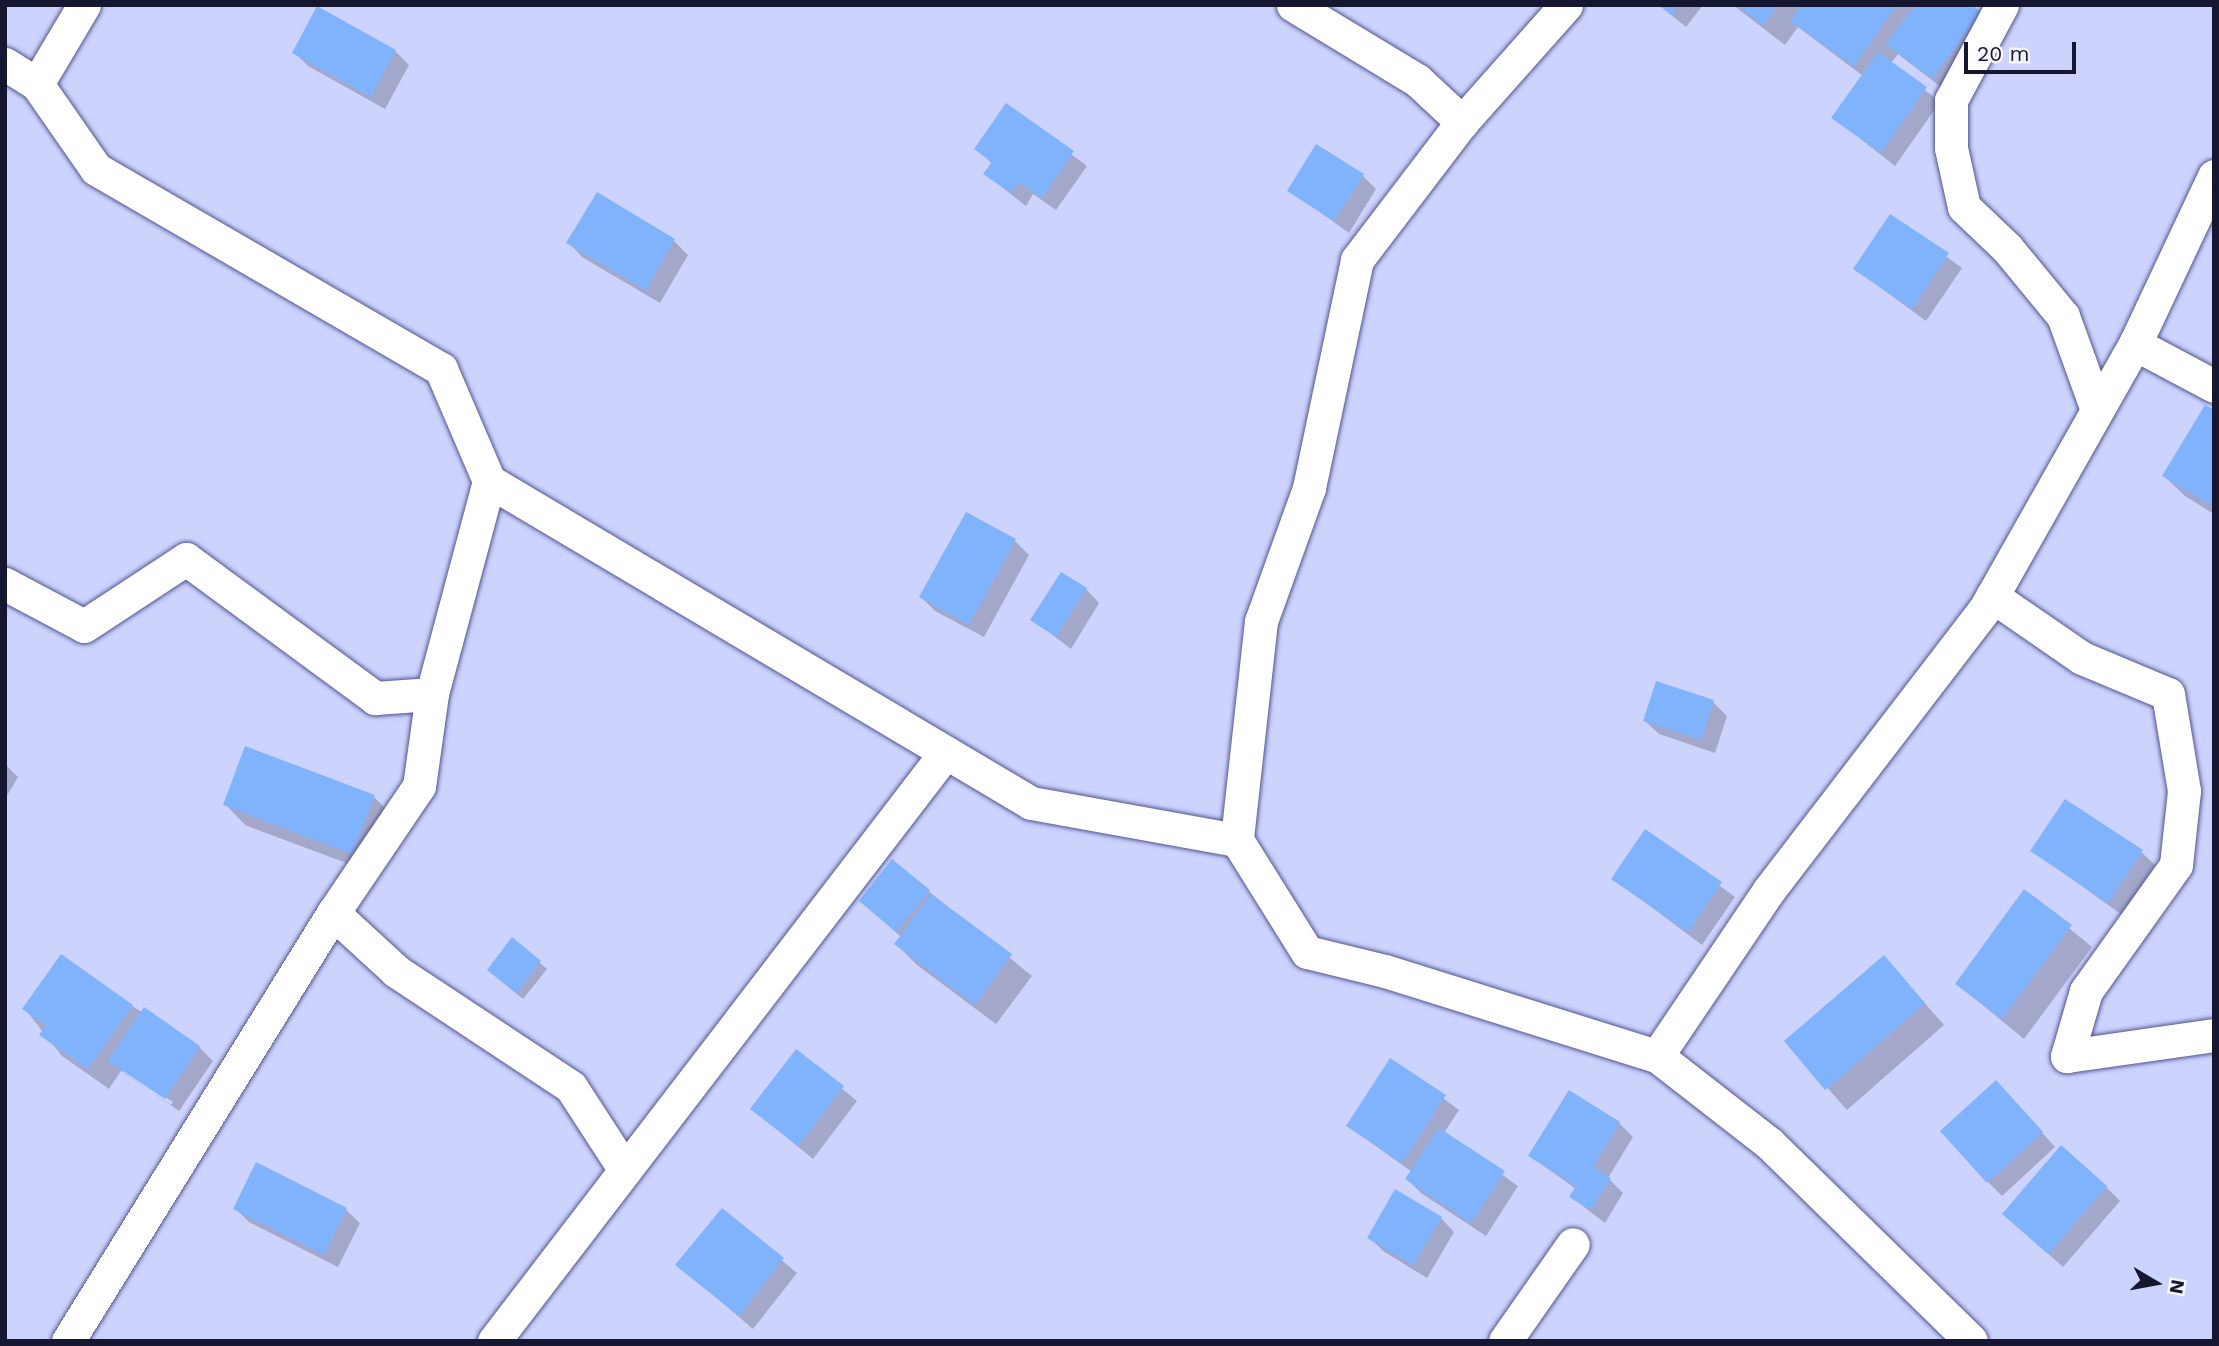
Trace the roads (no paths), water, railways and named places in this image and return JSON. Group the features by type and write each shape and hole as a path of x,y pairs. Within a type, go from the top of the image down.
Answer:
{"street":[{"path":"37,84 84,5"},
{"path":"1293,5 1417,80 1462,122"},
{"path":"1566,5 1462,122 1357,260 1309,488 1261,621 1237,839 1307,952 1385,971 1657,1056 1770,1144 1971,1341"},
{"path":"2002,5 1951,100 1951,148 1964,207 2007,248 2063,316 2097,410"},
{"path":"5,64 37,84 96,169 441,369 489,481 1031,803 1237,839"},
{"path":"1657,1056 1769,890 1883,746 1992,596 2135,344 2214,176"},
{"path":"2135,344 2214,386"},
{"path":"68,1341 333,913 419,786 432,694 489,481"},
{"path":"5,584 84,626 186,559 375,698 432,694"},
{"path":"1992,596 2082,657 2168,694 2184,792 2176,865 2086,991 2067,1056 2214,1035"},
{"path":"494,1341 946,751"},
{"path":"333,913 396,971 570,1087 625,1170"},
{"path":"1505,1341 1573,1244"}]}
